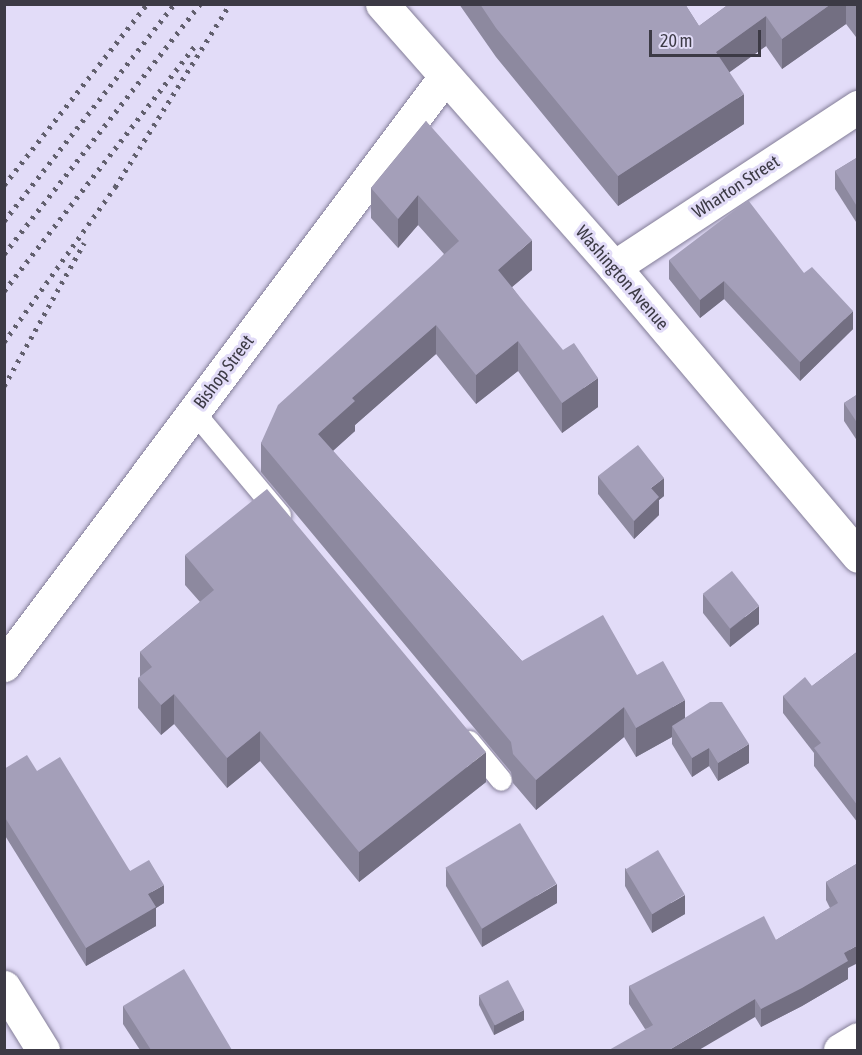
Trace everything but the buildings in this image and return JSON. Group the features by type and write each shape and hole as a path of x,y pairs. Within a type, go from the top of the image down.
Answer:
{"street":[{"name":"Washington Avenue","path":"382,4 444,78 614,267 858,556"},
{"name":"Bishop Street","path":"4,665 444,78"},
{"name":"Wharton Street","path":"614,267 858,106"},
{"path":"4,987 43,1050"},
{"path":"840,1050 858,1039"}],"lane":[{"path":"194,412 294,532"},
{"path":"455,725 501,780"}],"railway":[{"path":"4,185 147,4"},
{"path":"4,221 174,4"},
{"path":"4,254 200,4"},
{"path":"4,342 115,187 230,4"},
{"path":"4,291 197,43"},
{"path":"4,386 84,243"}]}
